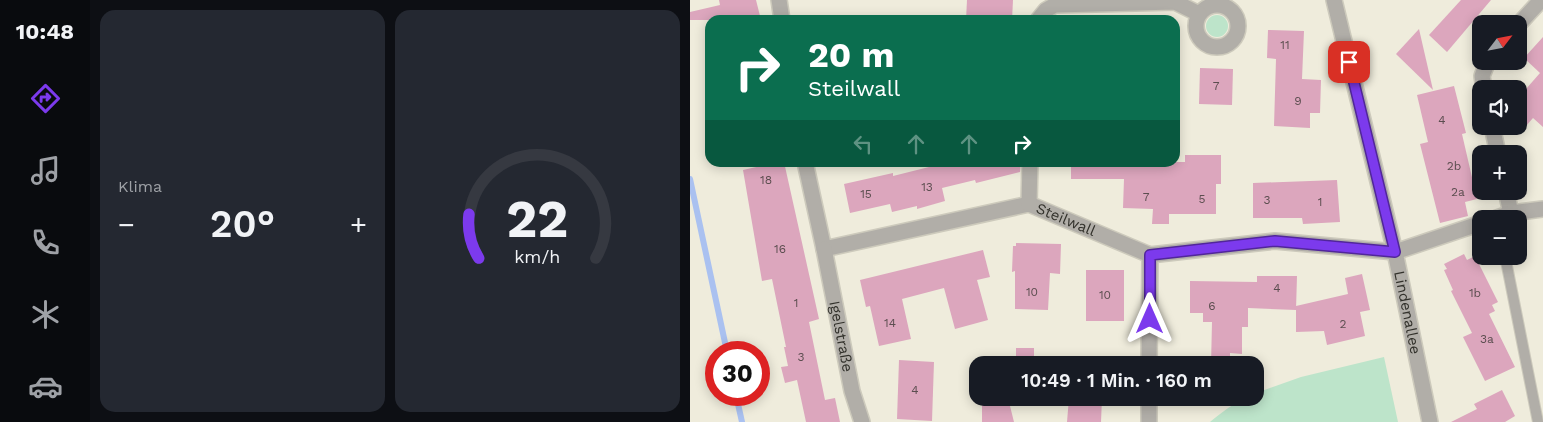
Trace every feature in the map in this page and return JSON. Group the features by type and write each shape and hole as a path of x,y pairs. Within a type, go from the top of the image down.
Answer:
{"street":[{"path":"779,0 781,15"},
{"name":"Lindenallee","path":"1334,0 1395,252 1430,422"},
{"path":"1527,15 1541,0"},
{"path":"1042,15 1046,10 1055,5 1175,2 1199,14"},
{"path":"805,167 824,249"},
{"path":"1029,204 1030,167"},
{"name":"Steilwall","path":"824,249 1029,204 1150,255 1275,241 1395,252"},
{"path":"1527,212 1543,209"},
{"path":"1395,252 1472,226"},
{"name":"Igelstraße","path":"824,249 852,391 862,422"},
{"path":"1150,255 1150,356"},
{"path":"1149,406 1149,422"}],"lane":[{"path":"1507,265 1538,422"}],"green space":[{"path":"1217,15 1225,18 1228,26 1225,34 1217,37 1209,34 1206,26 1209,18"},
{"path":"1384,357 1398,422 1210,422 1232,406 1264,406 1264,390 1301,377"}],"building":[{"path":"719,0 756,0 760,15 705,15 705,20 690,20 690,12 720,5"},
{"path":"967,0 1013,0 1012,15 966,15"},
{"path":"1461,0 1491,0 1478,15 1472,15 1472,22 1447,52 1429,35"},
{"path":"1419,29 1433,90 1396,54"},
{"path":"1268,30 1304,31 1302,79 1321,80 1320,113 1310,113 1310,128 1274,126 1276,59 1267,58"},
{"path":"1543,37 1543,127 1533,118 1527,125 1527,88 1540,73 1528,62 1528,54"},
{"path":"1200,68 1233,69 1232,105 1199,104"},
{"path":"1454,86 1466,133 1462,134 1472,177 1473,200 1465,202 1468,216 1440,223 1420,144 1428,142 1417,95"},
{"path":"1185,155 1221,155 1221,184 1216,184 1216,214 1169,214 1169,224 1152,224 1153,209 1123,208 1124,179 1071,179 1071,167 1180,167 1180,162 1185,162"},
{"path":"756,167 785,167 819,319 809,322 825,400 835,398 840,422 806,422 797,380 785,383 781,367 788,366 784,347 786,347 772,279 762,281 743,170"},
{"path":"929,167 1020,167 1020,172 976,183 975,180 942,188 945,201 917,209 917,206 892,212 890,204 850,213 844,184 893,173 893,176"},
{"path":"1337,180 1340,222 1303,224 1302,218 1253,218 1253,183"},
{"path":"1016,243 1061,244 1060,274 1050,273 1048,310 1015,309 1015,271 1012,272 1013,246 1016,246"},
{"path":"983,250 990,277 977,280 988,320 955,329 944,288 902,299 911,339 879,346 870,306 866,307 860,280"},
{"path":"1464,254 1467,260 1472,258 1472,265 1480,265 1498,302 1492,305 1495,311 1489,314 1515,367 1485,381 1463,337 1472,333 1451,291 1453,290 1444,270 1447,269 1444,264"},
{"path":"1086,270 1124,270 1124,321 1086,321"},
{"path":"1362,274 1370,310 1360,312 1365,336 1327,345 1324,331 1296,332 1296,306 1348,294 1345,278"},
{"path":"1257,276 1297,276 1296,310 1248,308 1248,327 1242,327 1242,354 1230,353 1230,356 1211,356 1212,322 1203,322 1203,313 1190,313 1190,281 1257,282"},
{"path":"1016,348 1034,348 1034,356 1016,356"},
{"path":"899,360 934,362 932,421 897,419"},
{"path":"1502,390 1515,416 1505,422 1451,422 1477,409 1474,404"},
{"path":"982,406 1010,406 1014,422 982,422"},
{"path":"1068,406 1102,406 1101,422 1067,422"}],"waterway":[{"path":"690,179 725,341"},
{"path":"738,406 742,422"}],"route":[{"path":"1150,319 1150,255 1275,241 1395,252 1349,62"}]}
